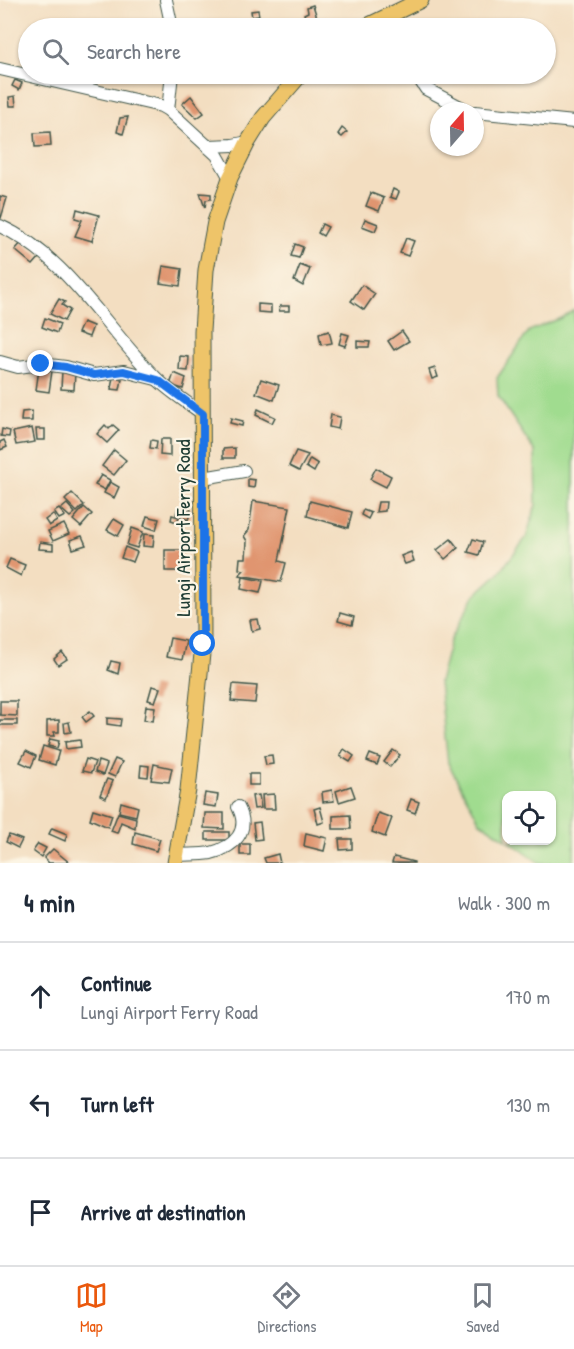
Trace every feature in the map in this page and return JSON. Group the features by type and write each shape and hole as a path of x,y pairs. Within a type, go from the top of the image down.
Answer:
{"main road":[{"path":"392,18 421,0"},
{"name":"Lungi Airport Ferry Road","path":"176,859 193,749 203,644 202,321 206,270 216,222 230,178 263,118 292,84"}],"street":[{"path":"166,0 170,18"},
{"path":"0,69 18,73"},
{"path":"68,84 146,101 168,110 218,155 230,178"},
{"path":"168,110 171,84"},
{"path":"423,84 426,89 451,102"},
{"path":"484,113 574,122"},
{"path":"209,146 248,142"},
{"path":"0,226 21,235 57,265 158,380 203,414"},
{"path":"0,362 18,367 41,364 66,367 94,375 124,371 158,380"},
{"path":"179,395 203,388"},
{"path":"203,478 244,471"},
{"path":"176,859 211,853 234,843 243,828 243,817 238,807"}],"green space":[{"path":"574,310 574,863 540,863 515,845 556,845 556,791 502,791 502,836 480,822 448,763 439,682 450,641 474,596 498,574 526,538 536,505 535,452 498,396 497,378 529,331"}],"building":[{"path":"313,5 317,18 305,18 304,14 308,12 307,7"},
{"path":"258,10 259,16 252,17 251,11"},
{"path":"15,80 18,84 22,84 19,90 12,86"},
{"path":"15,96 16,106 10,106 9,97"},
{"path":"191,96 204,113 197,118 182,104"},
{"path":"128,117 123,134 117,132 120,118"},
{"path":"342,128 347,132 342,137 338,134"},
{"path":"50,132 51,146 35,147 34,133"},
{"path":"393,189 399,192 396,199 390,197"},
{"path":"200,193 211,194 211,199 206,200 205,208"},
{"path":"371,193 384,198 379,211 366,206"},
{"path":"0,196 7,198 1,218 0,218"},
{"path":"77,209 99,215 92,241 75,236 82,220 75,218"},
{"path":"365,219 378,224 375,231 362,226"},
{"path":"322,224 328,227 323,236 318,233"},
{"path":"406,238 414,241 408,256 400,253"},
{"path":"22,242 40,257 33,265 15,250"},
{"path":"295,244 303,247 299,258 291,256"},
{"path":"300,265 310,269 303,286 294,281"},
{"path":"163,266 182,269 180,286 160,283"},
{"path":"362,285 375,294 364,310 351,301"},
{"path":"59,299 65,302 62,305 70,310 64,321 50,314"},
{"path":"258,304 271,305 271,313 258,312"},
{"path":"280,306 289,306 289,311 279,311"},
{"path":"45,318 60,324 57,333 42,327"},
{"path":"83,322 93,326 89,337 78,333"},
{"path":"329,331 332,343 321,345 319,334"},
{"path":"402,331 409,341 394,350 388,341"},
{"path":"342,333 349,335 345,346 339,344"},
{"path":"357,341 370,342 369,347 357,347"},
{"path":"180,356 189,357 188,371 179,370"},
{"path":"435,368 438,377 432,379 429,370"},
{"path":"39,369 52,371 49,392 36,390"},
{"path":"62,371 75,372 74,390 61,389"},
{"path":"174,373 186,378 183,389 170,385"},
{"path":"113,377 122,379 120,390 111,389"},
{"path":"261,379 279,385 274,400 256,393"},
{"path":"258,409 275,417 272,423 256,415"},
{"path":"32,411 32,421 21,421 22,412"},
{"path":"331,415 340,417 338,429 329,427"},
{"path":"231,418 243,421 242,426 230,423"},
{"path":"105,425 109,429 113,425 119,430 107,443 97,434"},
{"path":"32,428 35,442 16,445 13,432"},
{"path":"2,429 10,431 9,437 1,436"},
{"path":"36,429 45,429 45,440 37,440"},
{"path":"161,439 170,439 170,456 160,455"},
{"path":"4,440 7,447 0,450 0,442"},
{"path":"151,440 157,441 156,449 150,448"},
{"path":"235,448 235,458 223,458 223,449"},
{"path":"114,450 126,460 114,475 102,466"},
{"path":"296,451 308,455 299,471 289,466"},
{"path":"310,459 318,464 314,472 306,467"},
{"path":"376,468 391,476 386,487 370,479"},
{"path":"101,475 110,480 105,490 95,485"},
{"path":"248,479 255,480 254,488 248,487"},
{"path":"110,482 119,487 114,498 104,493"},
{"path":"72,493 84,505 77,512 65,500"},
{"path":"253,501 290,507 279,561 286,563 281,582 239,575 244,570 239,569 240,558 246,558 247,541 244,536 249,530"},
{"path":"310,501 352,512 348,528 307,516"},
{"path":"378,502 386,502 385,511 376,512"},
{"path":"67,504 75,513 70,517 61,509"},
{"path":"178,506 191,510 188,520 176,514"},
{"path":"84,507 92,514 81,527 73,520"},
{"path":"59,509 65,516 59,519 54,512"},
{"path":"363,510 371,513 368,519 361,515"},
{"path":"53,514 57,521 49,526 45,520"},
{"path":"172,515 179,517 177,522 171,520"},
{"path":"147,516 159,519 156,530 144,526"},
{"path":"114,519 124,525 118,536 107,530"},
{"path":"64,524 69,534 53,541 48,531"},
{"path":"132,528 143,532 137,548 127,545"},
{"path":"144,534 154,535 153,547 143,546"},
{"path":"82,536 86,545 73,549 70,540"},
{"path":"451,539 458,548 445,559 437,550"},
{"path":"473,539 483,542 479,555 468,552"},
{"path":"40,542 53,544 53,550 39,549"},
{"path":"125,547 137,552 133,562 121,558"},
{"path":"165,550 183,550 182,571 165,571"},
{"path":"411,552 414,561 405,564 401,556"},
{"path":"10,559 25,565 21,576 6,568"},
{"path":"243,577 263,581 260,593 241,589"},
{"path":"340,613 354,617 352,625 338,621"},
{"path":"258,619 260,629 252,631 250,620"},
{"path":"170,638 186,641 182,660 166,657"},
{"path":"62,652 67,659 58,665 54,659"},
{"path":"111,661 120,663 118,674 108,670"},
{"path":"233,684 257,686 255,703 231,701"},
{"path":"152,686 160,688 155,702 148,700"},
{"path":"0,701 17,701 17,716 0,715"},
{"path":"146,706 155,707 153,721 144,720"},
{"path":"90,711 94,716 86,722 82,717"},
{"path":"107,718 121,719 120,726 107,724"},
{"path":"0,720 17,720 17,725 0,725"},
{"path":"59,720 59,732 54,732 55,736 47,736 47,721"},
{"path":"69,722 71,732 65,733 64,723"},
{"path":"50,739 59,741 57,748 48,746"},
{"path":"80,740 81,747 66,749 65,742"},
{"path":"43,746 59,751 55,765 39,760"},
{"path":"344,749 354,756 350,762 340,756"},
{"path":"393,750 400,755 390,767 384,762"},
{"path":"26,751 36,756 31,767 20,762"},
{"path":"370,754 380,758 377,765 367,761"},
{"path":"272,755 273,764 266,765 264,756"},
{"path":"86,759 95,762 91,773 82,771"},
{"path":"115,759 122,762 115,777 108,774"},
{"path":"98,761 107,764 103,775 95,772"},
{"path":"154,764 172,768 169,782 151,780"},
{"path":"141,765 149,766 148,777 140,776"},
{"path":"249,774 259,774 259,785 249,785"},
{"path":"107,779 113,781 106,798 100,795"},
{"path":"351,786 355,797 339,802 336,791"},
{"path":"332,790 334,801 323,802 322,792"},
{"path":"205,793 218,795 216,807 203,805"},
{"path":"274,794 275,809 263,809 262,795"},
{"path":"259,795 261,808 254,809 252,796"},
{"path":"411,799 419,802 415,813 407,810"},
{"path":"121,802 138,807 136,816 119,812"},
{"path":"320,807 324,822 318,824 314,809"},
{"path":"93,809 112,815 108,827 90,819"},
{"path":"118,813 136,818 135,828 121,822 117,833 111,831"},
{"path":"205,813 224,813 224,829 204,828"},
{"path":"378,813 392,818 385,837 372,832"},
{"path":"350,815 351,829 333,829 333,816"},
{"path":"260,822 262,839 255,840 253,823"},
{"path":"52,828 67,834 65,841 49,834"},
{"path":"135,832 160,839 156,851 133,844"},
{"path":"206,832 229,832 229,840 206,840"},
{"path":"306,833 327,838 324,851 304,846"},
{"path":"9,835 22,840 18,848 6,842"},
{"path":"339,839 352,839 352,849 340,850"},
{"path":"38,844 46,848 41,857 33,851"},
{"path":"240,844 250,844 250,855 240,855"},
{"path":"53,849 70,863 49,863 44,858"},
{"path":"278,854 280,863 266,863 264,858"},
{"path":"394,857 414,862 414,863 392,863"}],"route":[{"path":"41,364 66,367 94,375 124,371 158,380 203,414 203,644"}]}
